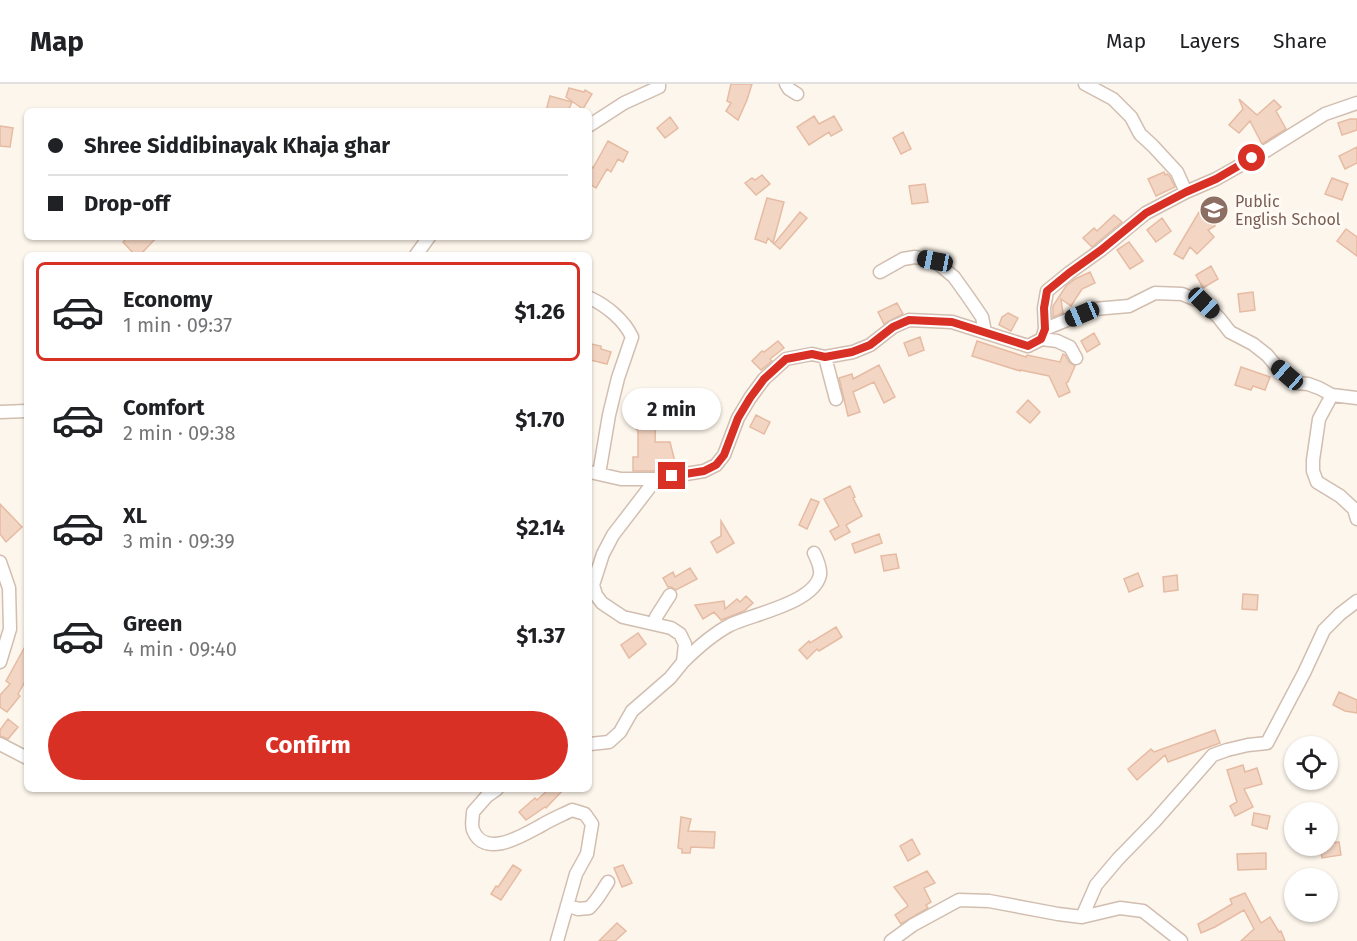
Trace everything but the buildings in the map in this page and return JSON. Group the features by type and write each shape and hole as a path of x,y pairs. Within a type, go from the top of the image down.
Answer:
{"street":[{"path":"592,124 624,103 658,87 659,84"},
{"path":"786,84 797,94"},
{"path":"1085,84 1113,99 1131,117 1140,134 1177,172 1186,192"},
{"path":"1043,334 1047,291 1146,213 1269,150 1325,114 1357,104"},
{"path":"880,272 903,259 915,257 935,261 954,277 969,298 982,317 985,332"},
{"path":"592,299 612,312 627,327 632,337 618,378 594,473 621,479 656,479 704,471 716,465 724,455 738,418 764,379 786,359 812,354 825,357 852,352 870,345 893,327 909,320 952,322 1028,346 1043,334 1094,309 1129,306 1155,293 1182,294 1204,303 1230,332 1267,355 1277,368 1296,383 1308,384 1332,395 1357,398"},
{"path":"1043,334 1070,347 1076,358"},
{"path":"825,357 836,399"},
{"path":"1332,395 1319,419 1313,471 1317,482 1340,496 1354,509 1357,519"},
{"path":"0,412 24,411"},
{"path":"656,479 613,535 603,554 594,585 596,595 602,603 623,617 671,628 680,634 685,644 683,662"},
{"path":"592,744 609,742 620,732 632,711 718,632 810,592 820,575 819,562 814,553"},
{"path":"0,562 9,588 10,629 0,662"},
{"path":"656,624 656,617 670,595"},
{"path":"1083,917 1096,885 1213,755 1248,745 1267,743 1324,630 1357,601"},
{"path":"0,744 24,756"},
{"path":"493,792 473,812 473,829 478,838 487,844 515,839 572,810 585,814 592,824 587,854 576,874 557,941"},
{"path":"567,905 578,909 590,908 608,882"},
{"path":"891,941 913,925 959,900 989,901 1083,917 1120,908 1143,911 1181,941"}],"place":[{"name":"Public English School","path":"1214,210"}],"route":[{"path":"672,476 704,471 716,465 724,455 738,418 750,398 764,379 786,359 812,354 825,357 852,352 870,345 893,327 909,320 952,322 1028,346 1041,339 1045,329 1044,308 1047,291 1146,213 1216,179 1252,158"}]}
